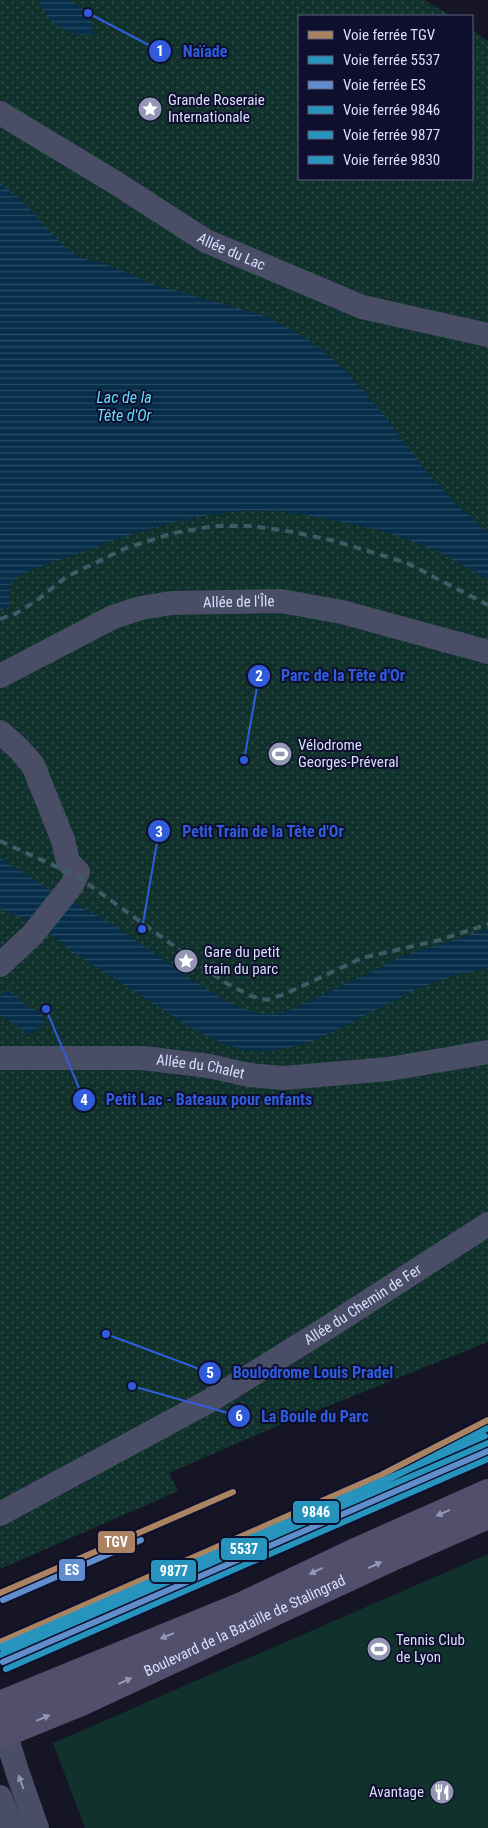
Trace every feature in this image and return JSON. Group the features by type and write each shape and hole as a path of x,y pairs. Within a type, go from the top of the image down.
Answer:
{"main road":[{"name":"Boulevard de la Bataille de Stalingrad","path":"0,1705 242,1606 360,1550 488,1493"},
{"name":"Boulevard de la Bataille de Stalingrad","path":"2,1728 80,1702 381,1562 488,1515"}],"street":[{"name":"Allée du Lac","path":"0,113 116,183 206,241 362,307 488,335"},
{"name":"Allée de l'Île","path":"0,676 113,617 141,608 171,603 281,601 342,612 488,652"},
{"path":"0,732 33,765 63,840 68,862 78,872 72,885 33,934 0,965"},
{"name":"Allée du Chalet","path":"0,1058 143,1058 209,1066 249,1075 284,1078 389,1069 488,1052"},
{"name":"Allée du Chemin de Fer","path":"0,1514 211,1400 488,1224"},
{"path":"2,1728 38,1828"},
{"path":"0,1797 12,1828"}],"green space":[{"path":"0,0 425,0 449,15 298,15 298,180 473,180 473,31 488,41 488,1342 263,1432 169,1473 178,1491 0,1569"},
{"name":"Tennis Club de Lyon","path":"488,1554 488,1828 85,1828 53,1743"}],"water":[{"path":"39,0 67,0 85,10 83,15 90,19 94,34 76,33 60,28 47,16"},
{"name":"Lac de la Tête d'Or","path":"0,183 27,206 59,241 78,256 99,261 152,284 268,317 305,337 331,357 355,381 383,414 426,471 457,505 488,532 488,579 430,548 377,530 292,513 242,511 198,517 156,527 31,570 12,583 10,606 0,611"},
{"path":"0,858 54,892 111,923 192,980 228,1002 252,1012 282,1013 403,956 488,929 488,968 453,976 419,988 318,1039 288,1048 269,1051 244,1050 224,1044 193,1029 79,956 45,930 28,920 0,909"},
{"path":"8,990 31,1009 33,1008 43,1015 42,1023 33,1034 29,1034 0,1015 0,998 3,992"}],"railway":[{"path":"0,619 15,614 36,601 66,577 126,548 174,533 214,526 252,526 335,541 407,563 488,605"},
{"path":"0,841 77,876 224,982 251,996 267,1000 285,994 362,958 440,940 488,924"}],"rail line":[{"name":"TGV","path":"0,1642 381,1475 488,1420"},
{"name":"9846","path":"3,1649 384,1482 488,1428"},
{"name":"9877","path":"0,1647 485,1436"},
{"name":"5537","path":"0,1655 488,1443"},
{"name":"ES","path":"3,1662 488,1451"},
{"name":"9830","path":"6,1669 488,1459"},
{"name":"TGV","path":"0,1593 233,1492"},
{"name":"ES","path":"3,1600 141,1540"}],"place":[{"name":"Naïade","path":"88,13"},
{"name":"Grande Roseraie Internationale","path":"150,109"},
{"name":"Vélodrome Georges-Préveral","path":"280,754"},
{"name":"Parc de la Tête d'Or","path":"244,760"},
{"name":"Petit Train de la Tête d'Or","path":"142,929"},
{"name":"Gare du petit train du parc","path":"186,961"},
{"name":"Petit Lac - Bateaux pour enfants","path":"46,1009"},
{"name":"Boulodrome Louis Pradel","path":"106,1334"},
{"name":"La Boule du Parc","path":"132,1386"},
{"name":"Tennis Club de Lyon","path":"379,1649"},
{"name":"Avantage","path":"442,1792"}]}
